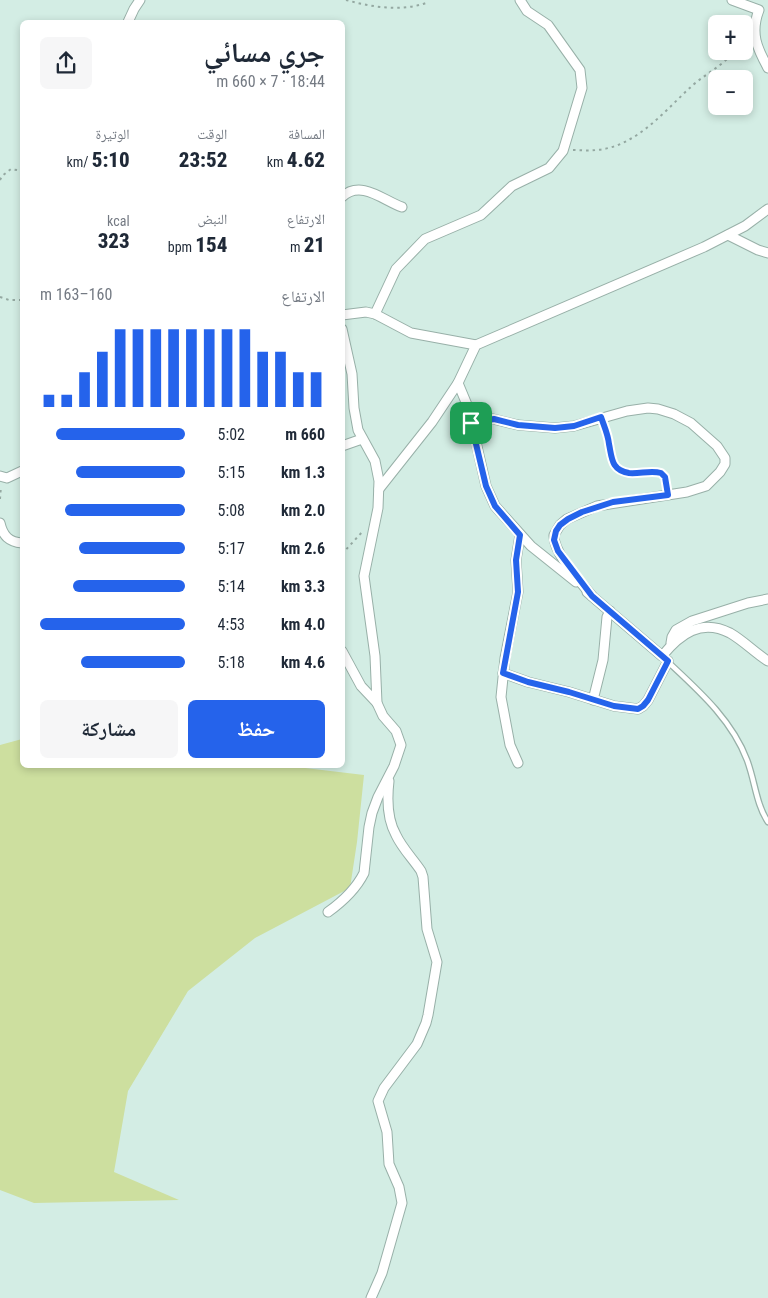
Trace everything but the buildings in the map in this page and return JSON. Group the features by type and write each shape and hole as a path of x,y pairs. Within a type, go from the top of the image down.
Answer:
{"street":[{"path":"129,20 140,0"},
{"path":"375,314 396,269 425,239 481,215 512,186 550,168 563,150 582,88 580,70 548,25 527,11 520,0"},
{"path":"732,0 758,10 754,21 754,34 768,68"},
{"path":"345,195 352,190 366,191 402,207"},
{"path":"345,314 366,312 375,314 411,333 476,344 655,269 728,235 768,210"},
{"path":"728,235 768,253"},
{"path":"328,912 344,899 364,873 372,813 398,758 400,741 394,727 382,716 377,703 375,656 364,576 378,508 379,481 375,461 362,439 356,420 352,374 345,342"},
{"path":"378,490 432,422 458,383 476,344"},
{"path":"458,383 468,407 489,492 495,506 531,546 665,658"},
{"path":"471,423 494,419 518,425 555,428 574,426 639,408 658,408 684,418 717,446 724,458 725,464 710,482 700,489 597,506 568,519 560,525 554,535 556,546 574,574 592,596"},
{"path":"345,445 362,439"},
{"path":"1,477 14,476 20,472"},
{"path":"0,523 10,540 20,542"},
{"path":"518,763 510,745 501,697 503,673 518,592 516,560 520,535"},
{"path":"503,673 528,682 614,706 638,709 648,700 676,630 692,621 768,599"},
{"path":"593,700 603,660 607,617 610,611"},
{"path":"670,646 679,637 691,630 702,627 714,628 729,633 768,661"},
{"path":"345,656 362,686 377,703"},
{"path":"371,1298 382,1273 402,1203 399,1187 389,1164 387,1132 378,1101 384,1088 417,1044 426,1023 436,962 426,929 423,877 396,835 391,823 388,792 389,776"}],"lane":[{"path":"665,658 724,718 738,741 747,762 758,801 768,822"}],"path":[{"path":"346,0 376,6 401,8 409,8 426,3"},
{"path":"563,150 598,150 640,134 694,84 715,70 726,60"},
{"path":"0,180 11,169 20,171"},
{"path":"0,297 9,300 20,300"},
{"path":"601,417 607,432 612,462 615,467 631,473 661,473 665,477 668,495"},
{"path":"0,499 1,477"},
{"path":"345,551 363,530"}],"green space":[{"path":"20,740 20,768 305,768 364,775 350,888 255,938 188,991 128,1091 114,1172 179,1200 34,1203 0,1190 0,745"}],"route":[{"path":"601,417 607,432 610,454 615,467 624,472 657,472 664,475 668,495 613,502 597,506 568,519 560,525 554,535 558,551 592,596 668,661 648,700 638,709 614,706 528,682 503,673 516,609 518,592 516,560 520,535 495,506 486,486 471,423 484,419 494,419 518,425 555,428 574,426 601,417"}]}
